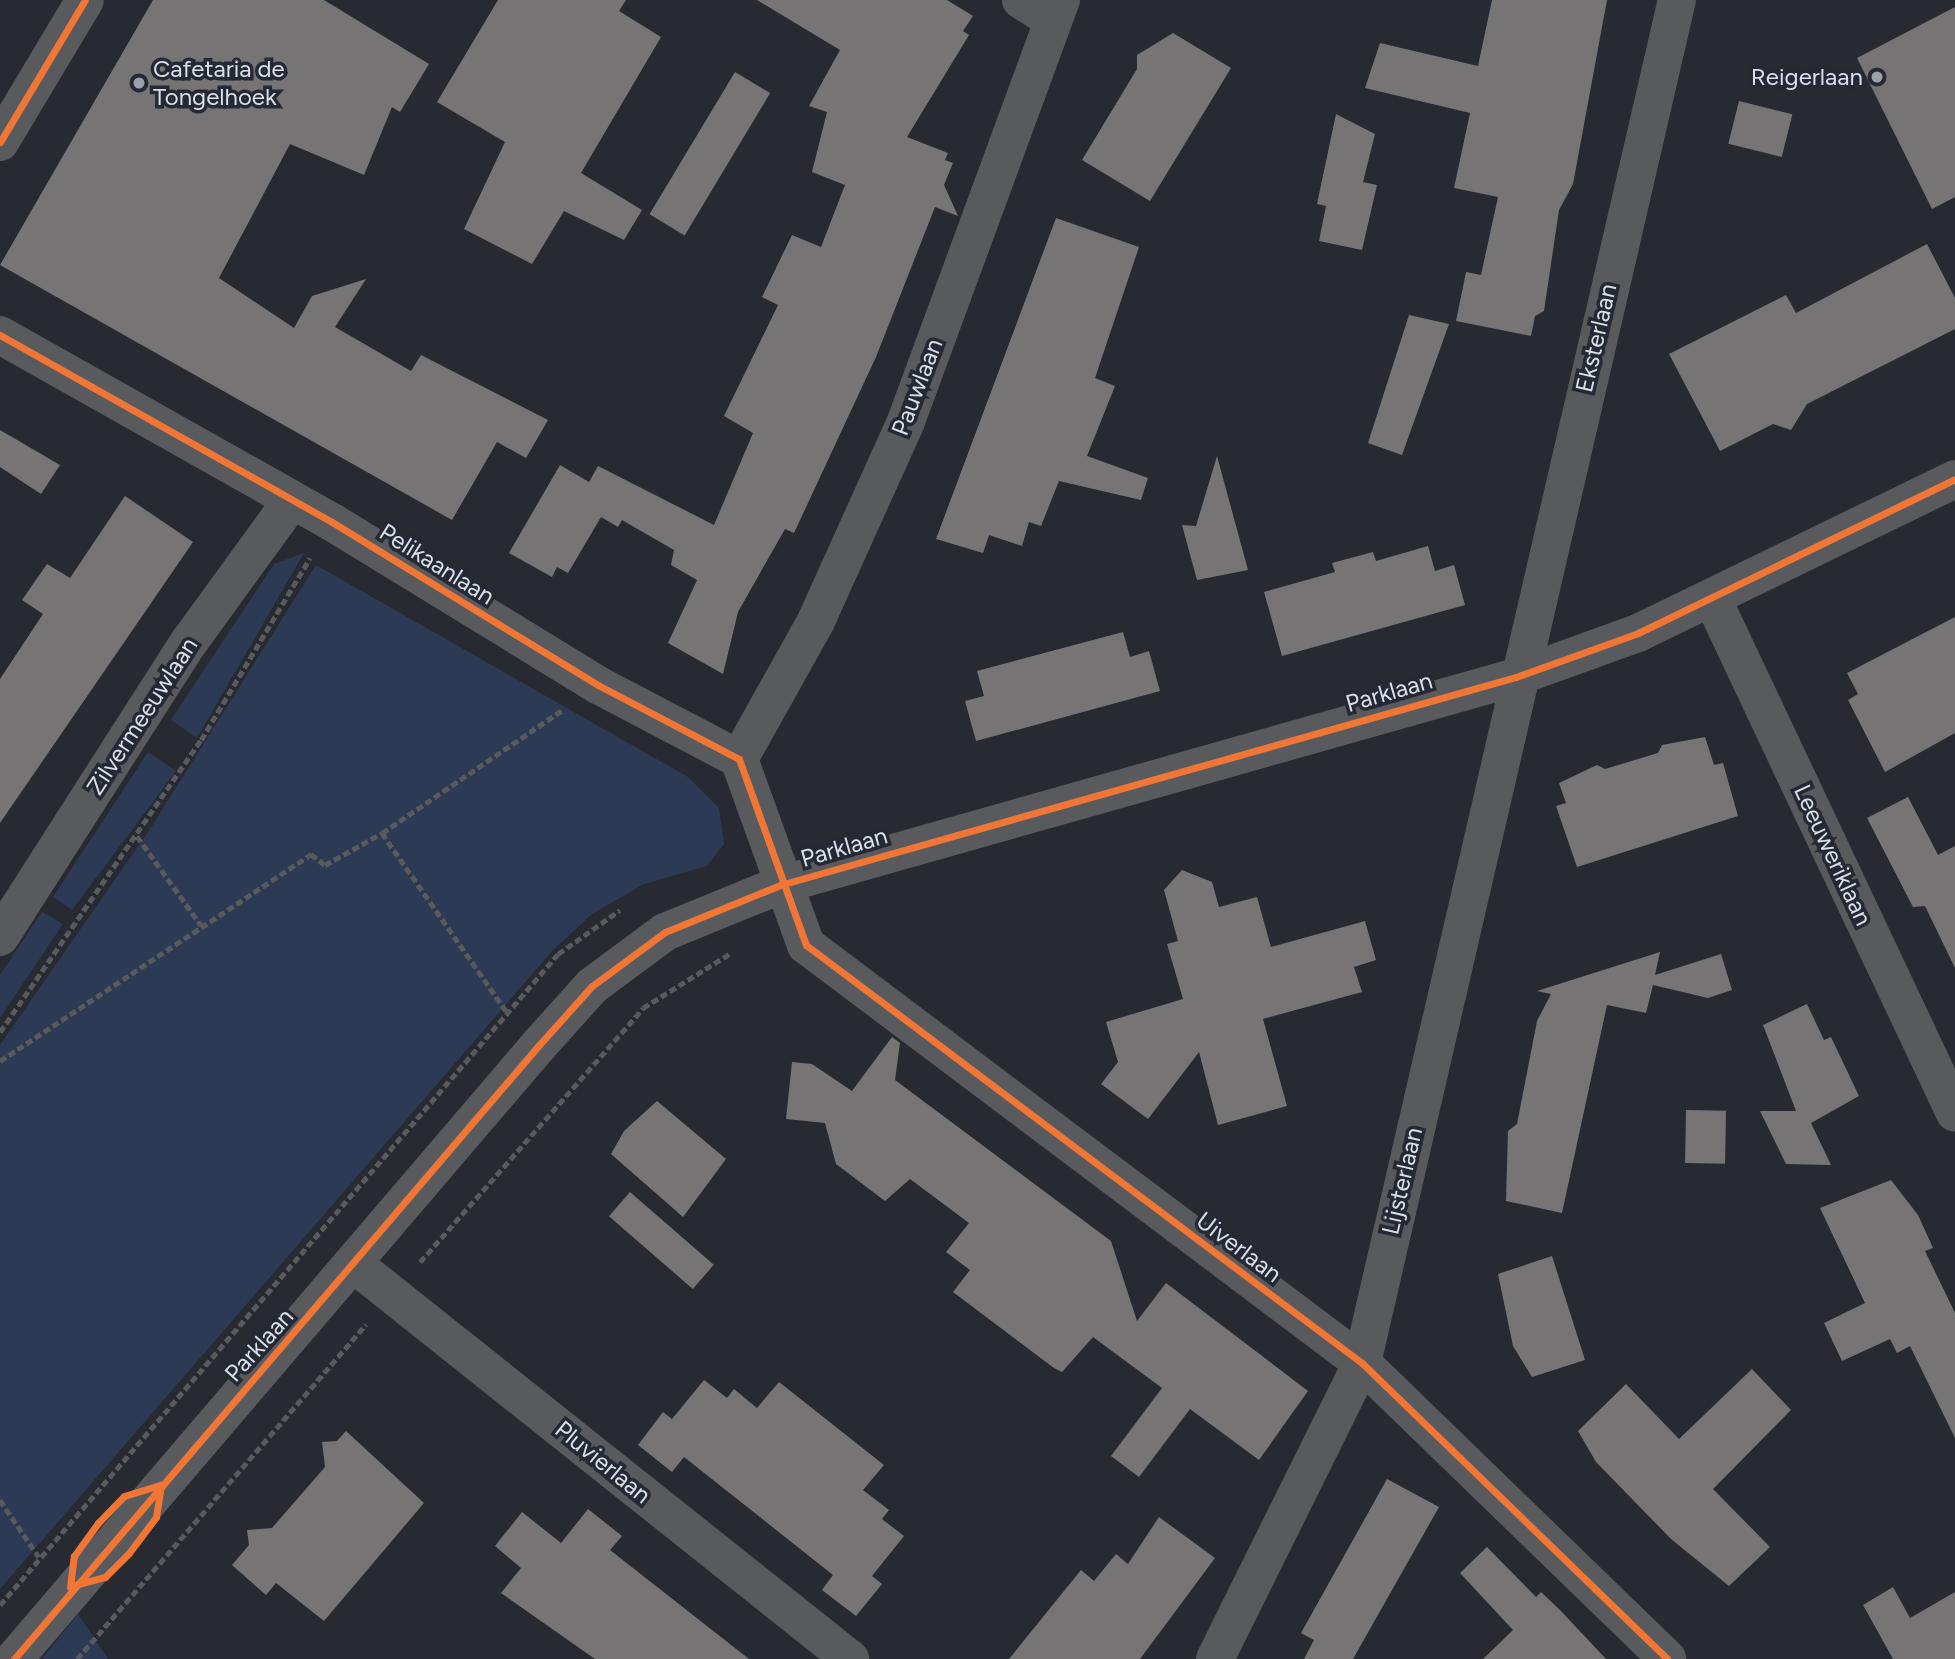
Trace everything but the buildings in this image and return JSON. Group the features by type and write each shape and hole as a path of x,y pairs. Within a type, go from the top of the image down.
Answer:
{"street":[{"name":"Eksterlaan","path":"1516,677 1677,0"},
{"path":"0,142 74,4"},
{"name":"Pauwlaan","path":"738,759 816,621 905,424 1044,6"},
{"name":"Pelikaanlaan","path":"0,335 332,522 598,685 738,759"},
{"name":"Parklaan","path":"14,1659 70,1587 355,1265 592,986 646,944 709,912 780,885 1516,677 1638,633 1955,480"},
{"name":"Zilvermeeuwlaan","path":"0,937 189,642 292,500"},
{"name":"Leeuweriklaan","path":"1712,598 1955,1113"},
{"name":"Lijsterlaan","path":"1215,1659 1362,1363 1516,677"},
{"path":"738,759 780,885"},
{"name":"Uiverlaan","path":"780,885 806,945 1362,1363 1667,1659"},
{"name":"Pluvierlaan","path":"355,1265 850,1659"}],"path":[{"path":"0,1032 137,836 332,522"},
{"path":"0,1060 311,854 325,865 382,833 598,685"},
{"path":"0,1605 38,1556 507,1012 382,833"},
{"path":"137,836 201,925"},
{"path":"77,1659 643,1008 729,954 709,912"},
{"path":"0,1500 38,1556 70,1587"}],"shaded area":[{"path":"304,553 197,738 171,720 274,564"},
{"path":"316,565 688,777 719,808 724,844 707,866 644,884 592,914 553,950 0,1589 0,1045 150,829"},
{"path":"148,752 176,771 72,910 53,897"},
{"path":"42,912 63,924 0,1018 0,975"},
{"path":"78,1614 108,1659 42,1659"}],"cycle path":[{"path":"0,142 85,0"},
{"path":"0,335 332,522 598,685 739,759 806,945 1362,1363 1667,1659"},
{"path":"14,1659 539,1045 592,986 665,932 780,885 1516,677 1638,633 1955,479"},
{"path":"71,1586 105,1577 129,1553 156,1517 161,1485"},
{"path":"70,1587 74,1556 98,1523 124,1496 161,1485"}],"place":[{"name":"Reigerlaan","path":"1877,77"},
{"name":"Cafetaria de Tongelhoek","path":"139,83"}]}
